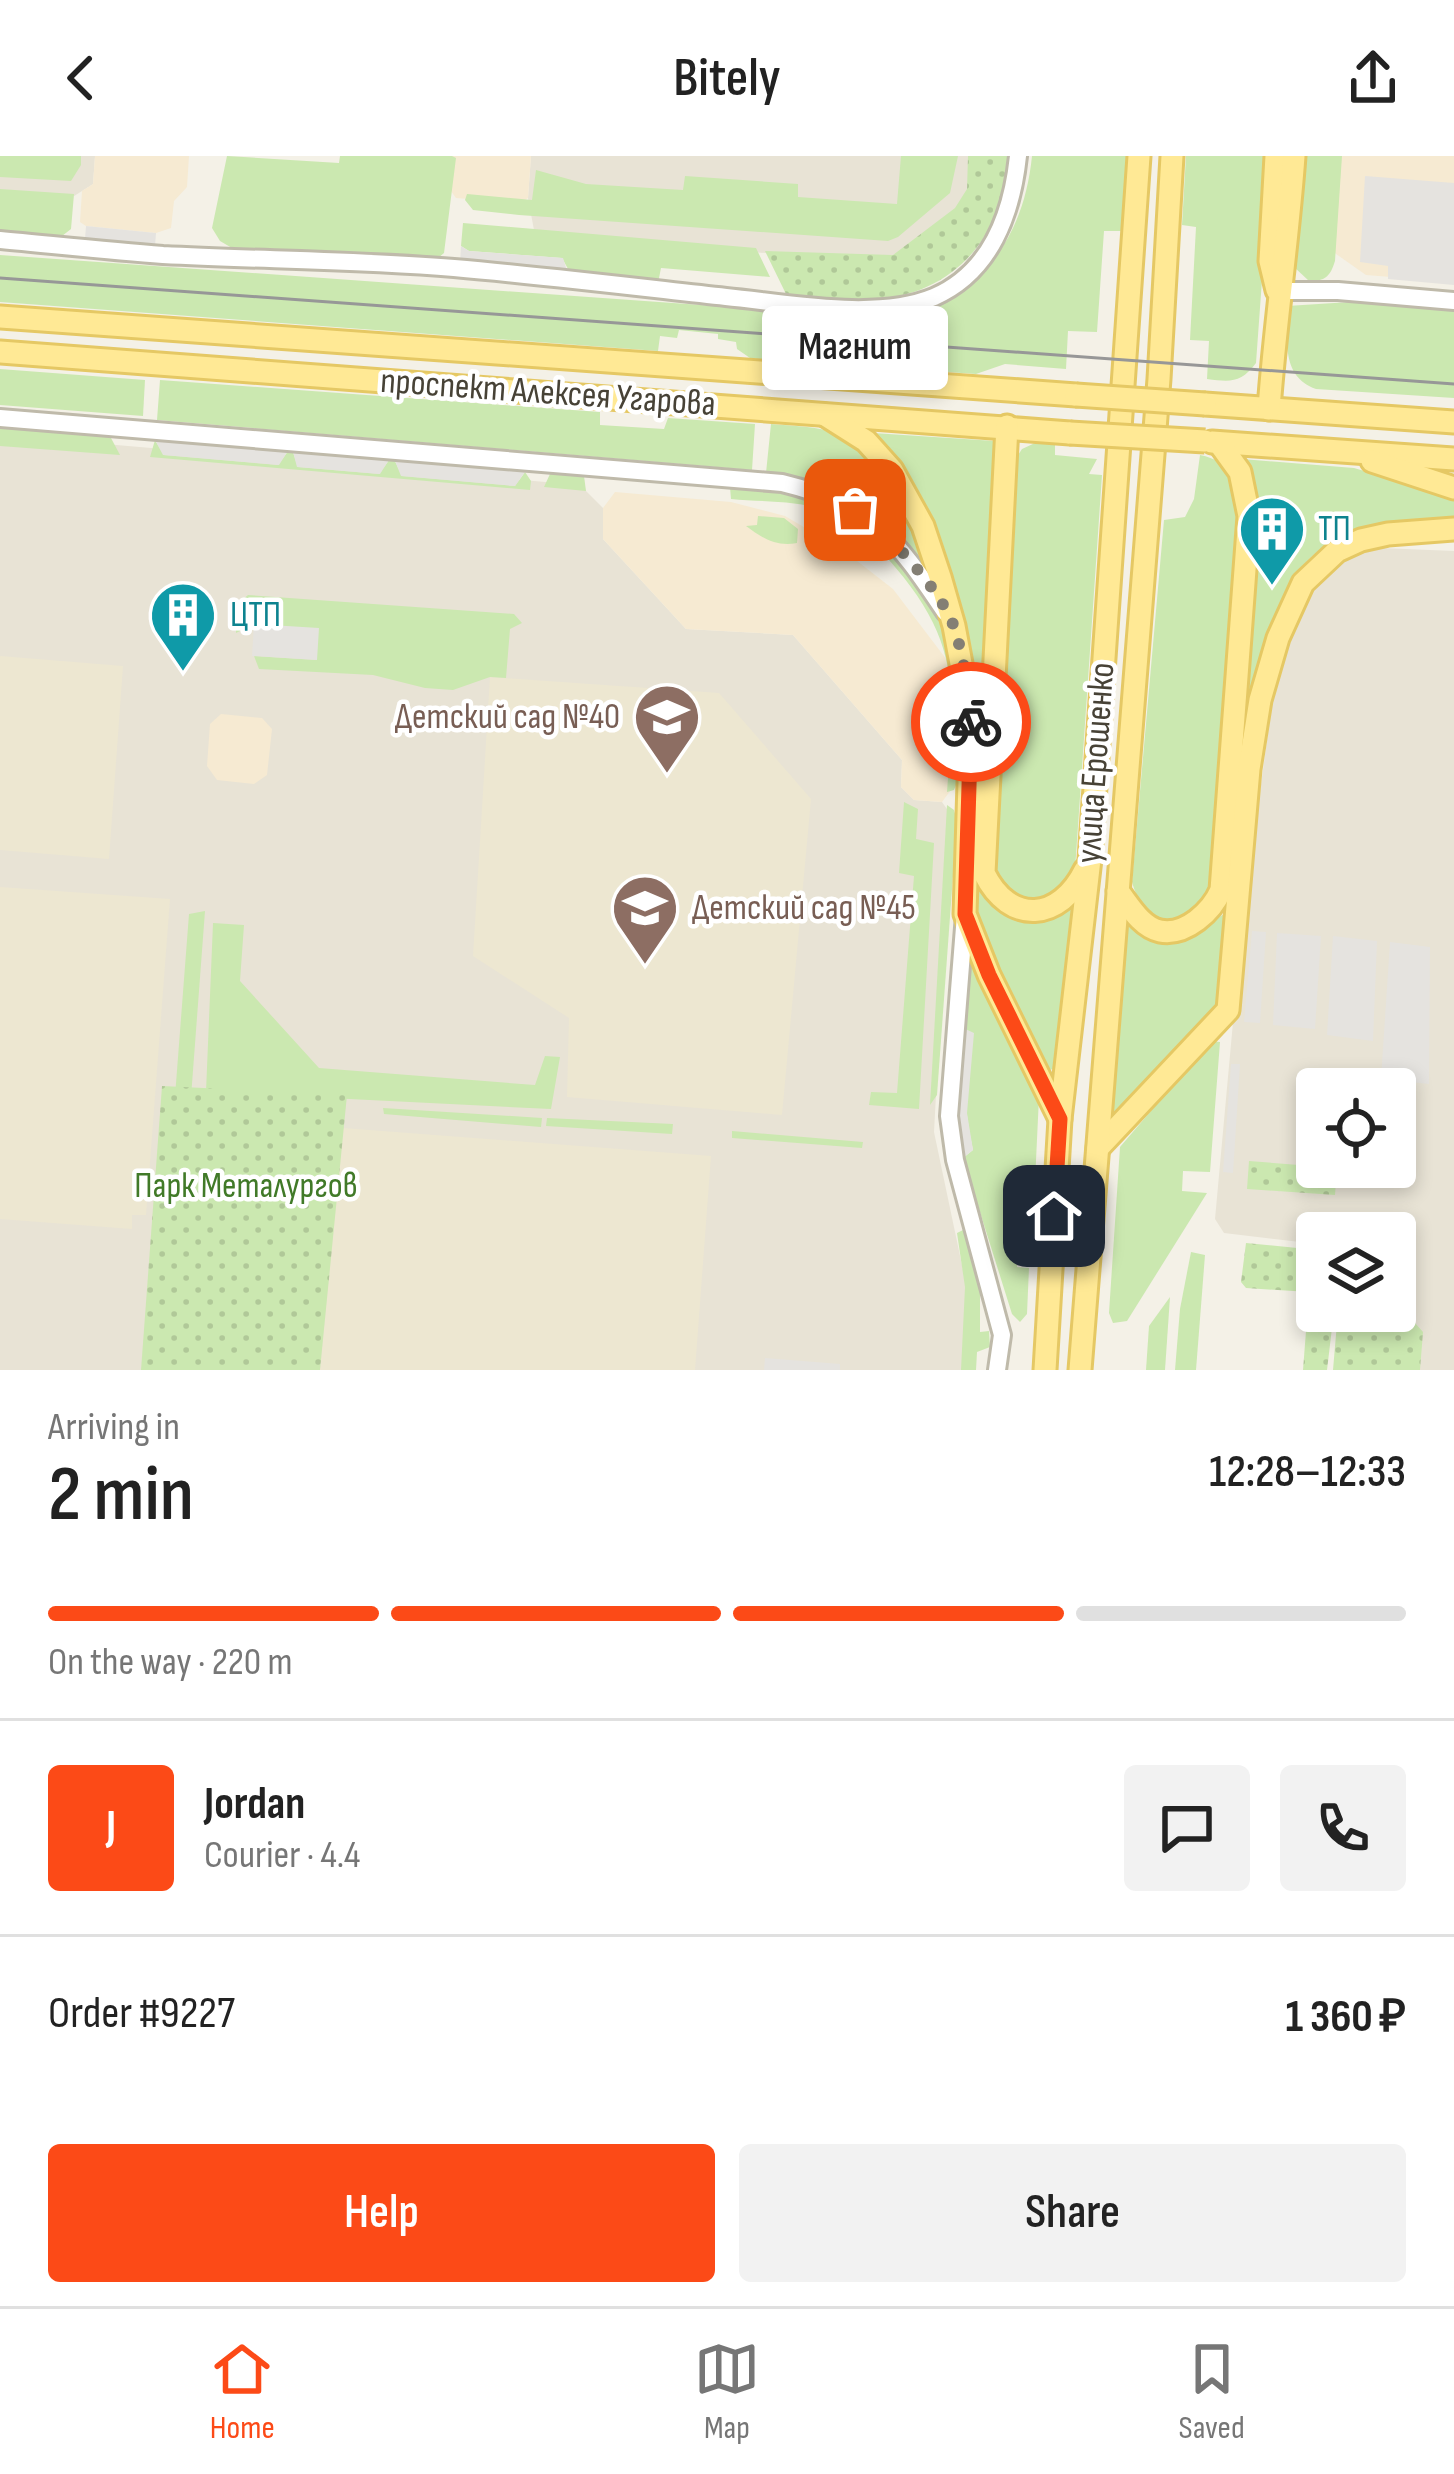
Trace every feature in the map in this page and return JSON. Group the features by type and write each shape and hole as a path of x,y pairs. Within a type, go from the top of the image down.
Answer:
{"main road":[{"name":"улица Ерошенко","path":"1045,1370 1060,1119 1090,859 1139,156"},
{"name":"улица Ерошенко","path":"1080,1370 1159,379 1172,156"},
{"path":"1276,156 1270,261 1277,291"},
{"path":"1269,409 1277,291 1286,260 1294,156"},
{"name":"проспект Алексея Угарова","path":"0,316 1454,422"},
{"name":"проспект Алексея Угарова","path":"0,352 1454,458"},
{"path":"879,380 874,416 862,426 866,440 909,496 923,526 955,626 971,717 965,914 989,975 1060,1119"},
{"path":"819,412 866,440"},
{"path":"1007,425 984,873 1008,905 1041,911 1057,906 1070,893 1090,859"},
{"path":"1118,891 1140,920 1160,931 1184,928 1195,921 1215,904 1221,890 1249,516 1240,472 1212,442"},
{"path":"1337,450 1454,488"},
{"path":"1060,1143 1098,1148 1228,1010 1249,769 1260,700 1288,611 1303,583 1337,551 1388,534 1454,529"}],"street":[{"path":"0,240 162,255 452,268 776,302 895,308 935,296 970,273 1004,223 1018,156"},
{"path":"1277,291 1454,301"},
{"path":"0,418 782,483 816,491 881,527 908,557 955,626"},
{"path":"965,914 951,1138 1002,1335 997,1370"}],"shaded area":[{"path":"0,156 95,156 93,184 71,198 0,193"},
{"path":"95,156 189,156 187,187 174,201 171,228 156,233 80,222 82,191 93,184"},
{"path":"452,156 531,156 528,198 521,203 456,198 448,187"},
{"path":"531,156 990,156 964,224 878,262 540,235 534,230 528,198"},
{"path":"1336,156 1454,156 1454,282 1366,275 1329,249"},
{"path":"1365,176 1454,183 1454,285 1388,279 1388,266 1360,262"},
{"path":"86,226 156,233 155,246 85,239"},
{"path":"461,246 469,251 563,258 568,274 460,265"},
{"path":"0,435 580,485 603,508 603,539 686,629 793,635 902,760 901,787 914,800 942,802 951,815 934,1132 967,1289 963,1370 0,1370"},
{"path":"155,440 288,451 279,465 163,455"},
{"path":"293,452 389,460 380,474 297,467"},
{"path":"395,461 525,472 515,486 401,476"},
{"path":"615,492 731,502 785,516 843,550 893,589 953,668 954,786 942,802 914,800 901,787 902,760 793,635 686,629 603,539 603,508"},
{"path":"1357,547 1454,551 1454,1370 1334,1370 1373,1332 1416,1332 1416,1212 1296,1212 1296,1242 1224,1233 1215,1219 1242,924 1281,637 1317,575"},
{"path":"254,624 319,628 317,660 252,656"},
{"path":"0,656 123,666 109,859 0,850"},
{"path":"490,677 719,693 811,799 782,1115 567,1097 569,1018 473,956"},
{"path":"221,714 262,718 272,729 267,775 254,784 217,780 207,766 210,724"},
{"path":"0,887 170,899 146,1215 132,1215 132,1229 0,1219"},
{"path":"1252,931 1266,932 1260,1023 1244,1022"},
{"path":"1277,933 1321,936 1315,1029 1273,1025"},
{"path":"1333,936 1377,941 1373,1041 1327,1035"},
{"path":"1390,942 1430,947 1429,1084 1416,1083 1416,1068 1382,1068"},
{"path":"961,1027 974,1033 967,1113 973,1150 963,1158 955,1133"},
{"path":"1231,1064 1240,1064 1233,1173 1223,1172"},
{"path":"343,1128 711,1156 695,1370 320,1370"},
{"path":"765,1358 840,1364 840,1370 764,1370"}],"green space":[{"path":"0,156 81,156 81,165 71,181 0,177"},
{"path":"227,156 339,163 340,156 452,156 456,158 444,253 432,263 232,248 212,228"},
{"path":"901,156 958,156 950,193 888,241 519,215 473,210 465,200 467,194 532,200 536,170 586,184 683,190 685,176 798,184 798,197 897,204"},
{"path":"968,156 1010,156 1006,185 985,236 949,274 900,296 870,300 786,294 765,251 893,255 955,208 967,189"},
{"path":"1032,156 1128,156 1123,231 1104,231 1097,332 1068,331 1066,369 1005,364 976,374 776,360 776,355 789,355 795,349 856,352 861,316 929,305 981,273 1015,223"},
{"path":"1186,156 1271,156 1256,363 1235,380 1207,379 1209,341 1190,340 1196,227 1182,225"},
{"path":"1303,156 1342,156 1335,261 1326,277 1315,281 1293,266"},
{"path":"0,189 74,194 71,229 62,236 0,232"},
{"path":"463,223 756,248 770,277 661,268 658,283 573,278 562,258 469,251 461,246"},
{"path":"0,255 771,310 765,360 750,358 737,349 736,342 718,339 718,334 679,330 677,338 660,336 658,351 0,302"},
{"path":"1350,302 1454,310 1454,398 1316,389 1304,383 1288,355 1287,306"},
{"path":"0,369 145,380 143,416 0,405"},
{"path":"160,380 600,412 600,425 664,429 668,418 755,424 752,470 157,420"},
{"path":"771,424 837,434 875,462 902,502 936,591 902,544 866,510 823,487 766,473"},
{"path":"0,428 111,438 120,455 0,446"},
{"path":"873,433 995,441 999,445 977,816 974,711 962,614 931,521"},
{"path":"155,440 164,455 278,465 288,451 293,452 298,467 379,474 389,460 395,461 402,476 515,486 525,472 530,490 150,457"},
{"path":"1035,443 1055,444 1055,455 1097,459 1089,474 1102,475 1075,870 1070,885 1036,905 1001,891 991,861 1013,463 1022,449"},
{"path":"1200,455 1225,467 1241,510 1218,884 1193,910 1170,923 1149,916 1132,882 1164,520 1185,517 1194,499"},
{"path":"1242,459 1354,468 1454,497 1454,519 1349,538 1312,556 1293,580 1266,644 1238,774 1257,494"},
{"path":"550,474 584,476 586,491 544,487"},
{"path":"730,487 795,492 821,500 868,530 909,571 940,619 955,659 961,750 954,790 947,792 949,673 943,647 917,595 880,550 833,515 802,504 731,499"},
{"path":"758,516 784,518 798,529 797,543 770,540 746,526 757,525"},
{"path":"248,595 514,614 522,623 510,629 506,678 490,677 453,690 425,688 373,675 259,669 254,656 317,660 254,624 236,633 236,605"},
{"path":"904,802 918,809 916,839 934,843 919,1109 869,1105 871,1092 897,1093 914,876 899,873"},
{"path":"947,805 957,821 937,1095 930,1105"},
{"path":"977,877 995,905 1017,919 1044,918 1072,902 1055,1069 1047,1070 986,950 975,900"},
{"path":"205,911 185,1177 154,1370 189,914"},
{"path":"1228,912 1221,1001 1115,1115 1128,918 1192,932"},
{"path":"213,923 244,925 240,981 319,1068 535,1085 545,1056 560,1057 551,1109 206,1092"},
{"path":"968,957 1039,1097 1034,1203 1022,1203 1021,1209 1014,1210 1017,1267 1029,1268 1027,1314 1020,1322 1012,1314 963,1158 973,1150 963,1053"},
{"path":"1211,1041 1220,1042 1210,1172 1183,1171 1182,1191 1207,1193 1127,1321 1113,1323 1109,1313 1120,1147"},
{"name":"Парк Металургов","path":"162,1086 347,1095 320,1370 141,1370"},
{"path":"383,1108 542,1118 541,1127 384,1114"},
{"path":"547,1118 673,1124 672,1134 546,1126"},
{"path":"732,1131 863,1142 862,1148 732,1138"},
{"path":"1249,1161 1296,1165 1296,1188 1336,1188 1335,1195 1247,1189"},
{"path":"963,1230 980,1279 980,1332 989,1331 990,1347 977,1352 976,1370 961,1370 965,1287 957,1233"},
{"path":"1246,1243 1296,1248 1296,1291 1246,1288 1241,1282"},
{"path":"1191,1252 1205,1255 1196,1370 1175,1370 1180,1309"},
{"path":"1170,1297 1165,1370 1146,1370 1149,1326"},
{"path":"1416,1324 1423,1332 1420,1370 1333,1370 1336,1332 1416,1332"},
{"path":"1306,1332 1332,1332 1327,1370 1303,1370"}],"tram line":[{"path":"0,278 1454,384"}],"way so far":[{"path":"855,510 881,527 908,557 955,626 971,722"}],"place":[{"name":"Магнит","path":"855,510"},
{"name":"ТП","path":"1272,588"},
{"name":"ЦТП","path":"183,674"},
{"name":"Детский сад №40","path":"667,776"},
{"name":"Детский сад №45","path":"645,967"}],"route":[{"path":"971,722 965,914 989,975 1060,1119 1054,1216"}]}
